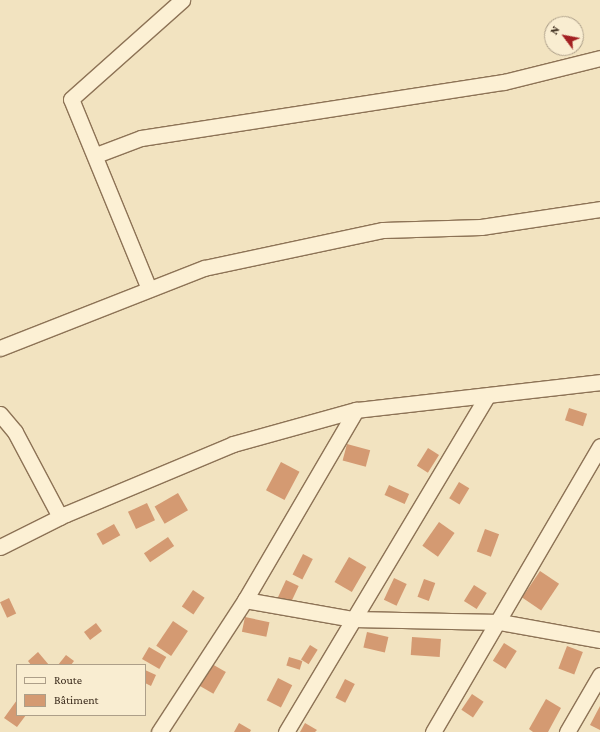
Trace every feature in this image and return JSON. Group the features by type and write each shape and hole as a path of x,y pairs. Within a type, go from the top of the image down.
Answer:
{"street":[{"path":"149,289 96,155 71,99 182,0"},
{"path":"96,155 141,138 504,82 600,58"},
{"path":"0,348 204,268 383,230 481,227 600,210"},
{"path":"0,547 60,517 233,444 356,410 600,382"},
{"path":"286,732 487,396"},
{"path":"159,732 245,600 356,410"},
{"path":"0,414 15,432 60,517"},
{"path":"433,732 500,622 600,446"},
{"path":"245,600 353,618 500,622 600,640"},
{"path":"567,732 600,675"}],"building":[{"path":"569,408 587,414 583,426 565,420"},
{"path":"347,444 370,450 366,467 343,460"},
{"path":"428,448 439,455 428,473 417,466"},
{"path":"281,462 300,472 285,500 266,490"},
{"path":"459,482 469,488 460,504 449,498"},
{"path":"389,485 409,494 405,504 385,495"},
{"path":"178,493 188,510 165,524 155,506"},
{"path":"147,503 155,520 136,529 128,512"},
{"path":"439,522 455,533 438,557 422,546"},
{"path":"114,524 120,535 103,545 97,534"},
{"path":"485,529 499,534 491,557 477,552"},
{"path":"168,537 174,546 150,562 144,553"},
{"path":"303,554 313,559 302,579 293,574"},
{"path":"349,557 366,567 352,592 334,582"},
{"path":"540,571 559,584 541,610 522,598"},
{"path":"394,578 407,584 397,606 384,600"},
{"path":"424,579 435,583 429,601 418,597"},
{"path":"286,580 299,586 289,606 277,600"},
{"path":"474,585 487,593 477,609 464,601"},
{"path":"193,590 205,598 193,614 182,607"},
{"path":"9,598 16,613 7,618 0,602"},
{"path":"245,617 269,622 266,637 242,632"},
{"path":"173,621 188,631 171,656 156,646"},
{"path":"96,623 102,631 90,640 84,632"},
{"path":"367,632 388,637 385,653 363,648"},
{"path":"412,637 441,639 440,657 411,655"},
{"path":"504,643 517,651 506,669 493,661"},
{"path":"310,645 318,650 309,664 301,659"},
{"path":"567,646 583,652 574,674 558,668"},
{"path":"149,647 166,657 159,669 142,659"},
{"path":"38,652 48,664 30,664 28,661"},
{"path":"66,655 74,661 72,664 59,664"},
{"path":"289,657 302,661 300,670 286,666"},
{"path":"212,664 226,672 213,694 200,686"},
{"path":"146,670 156,675 151,686 146,684"},
{"path":"278,678 292,685 281,708 267,700"},
{"path":"345,679 355,684 345,703 335,698"},
{"path":"472,694 484,702 473,718 461,710"},
{"path":"546,699 561,708 548,732 533,732 529,729"},
{"path":"16,701 16,716 25,716 17,727 4,718"},
{"path":"600,706 600,730 590,725"},
{"path":"239,723 251,730 250,732 234,732"},
{"path":"305,723 317,730 315,732 300,732"}]}
